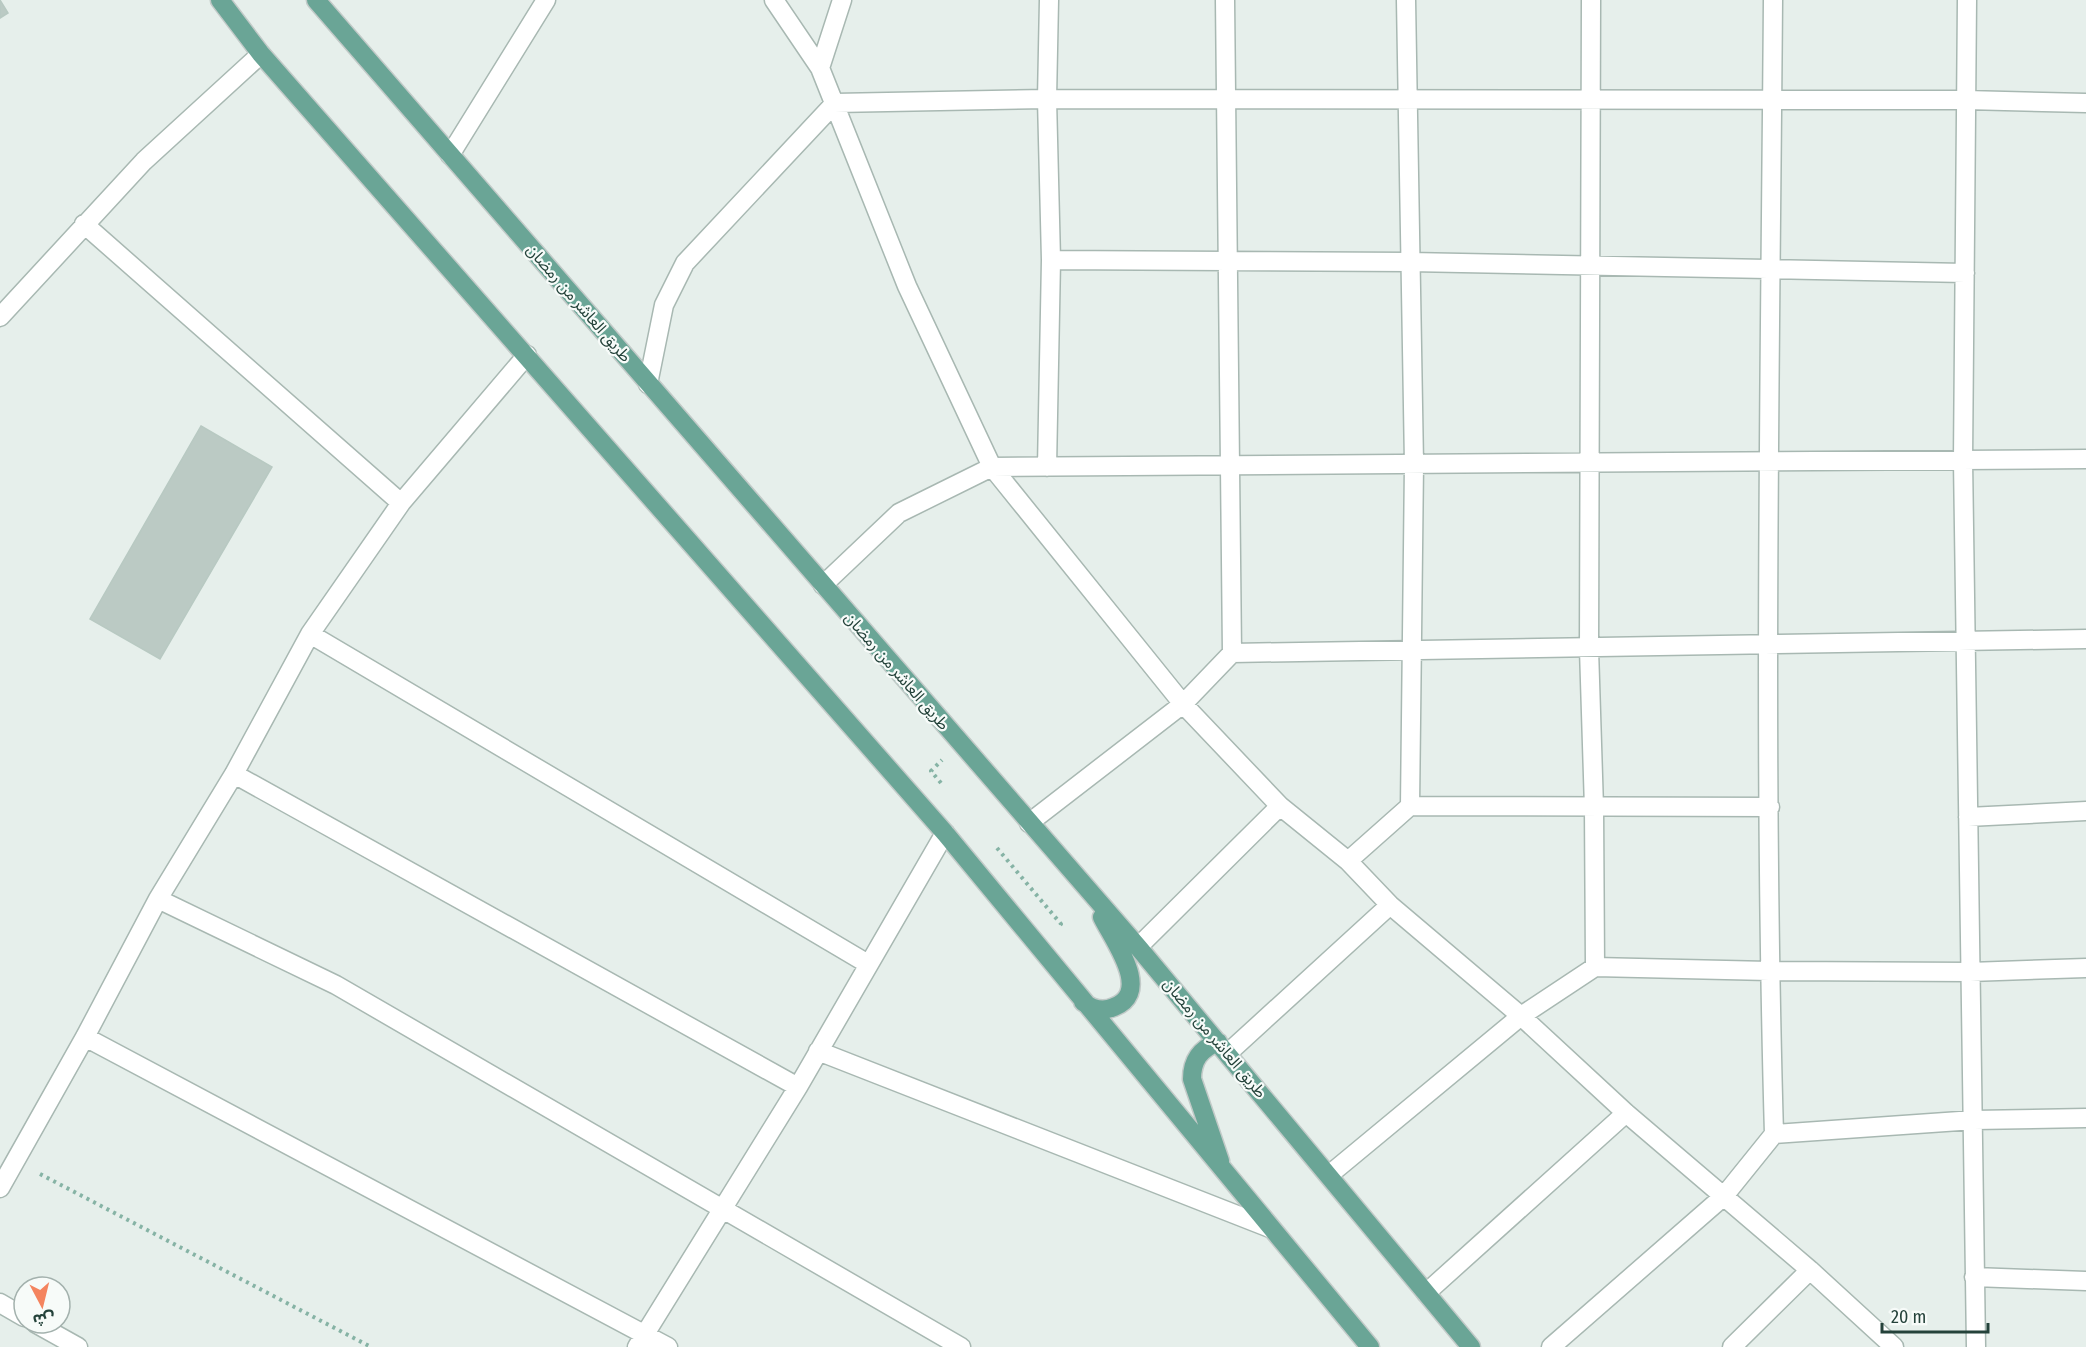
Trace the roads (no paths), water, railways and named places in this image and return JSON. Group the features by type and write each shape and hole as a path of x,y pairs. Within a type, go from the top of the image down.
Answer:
{"main road":[{"path":"220,0 261,54 945,833 1370,1347"},
{"name":"طريق العاشر من رمضان","path":"316,0 1138,947 1471,1347"},
{"path":"1078,996 1093,1008 1113,1008 1128,996 1132,977 1088,891"},
{"path":"1223,1047 1209,1046 1195,1060 1192,1079 1224,1173"}],"street":[{"path":"450,155 546,0"},
{"path":"774,0 820,68 907,286 992,467 1183,704 1280,806 1348,861 1390,905 1521,1016 1626,1113 1810,1270 1894,1347"},
{"path":"820,68 842,0"},
{"path":"1047,467 1051,260 1047,99 1049,0"},
{"path":"1029,823 1183,704 1232,653 1232,465 1225,0"},
{"path":"1406,0 1414,464 1410,806"},
{"path":"1591,0 1589,649 1594,808 1594,967"},
{"path":"1551,1347 1724,1196 1774,1134 1769,971 1768,644 1773,0"},
{"path":"1967,0 1963,460 1976,1347"},
{"path":"0,317 144,161 261,54"},
{"path":"648,384 664,305 685,263 835,103 1047,99 1589,102 1966,100 2086,103"},
{"path":"84,224 401,503"},
{"path":"1051,260 1410,262 1965,273"},
{"path":"0,1188 86,1037 158,899 234,774 310,634 401,503 527,355"},
{"path":"823,585 899,513 992,467 2086,459"},
{"path":"310,634 868,964"},
{"path":"1232,653 1967,643 2086,639"},
{"path":"234,774 798,1087"},
{"path":"1138,947 1280,806"},
{"path":"1348,861 1410,806 1770,807"},
{"path":"1968,817 2086,811"},
{"path":"640,1340 724,1210 798,1087 945,833"},
{"path":"158,899 336,985 961,1347"},
{"path":"1223,1047 1390,905"},
{"path":"1329,1175 1521,1016 1594,967 1970,972 2086,968"},
{"path":"86,1037 640,1340 668,1347"},
{"path":"818,1052 1270,1228"},
{"path":"1426,1293 1626,1113"},
{"path":"1774,1134 1974,1120 2086,1118"},
{"path":"1732,1347 1810,1270"},
{"path":"1974,1277 2086,1281"},
{"path":"56,1335 78,1347"}]}
